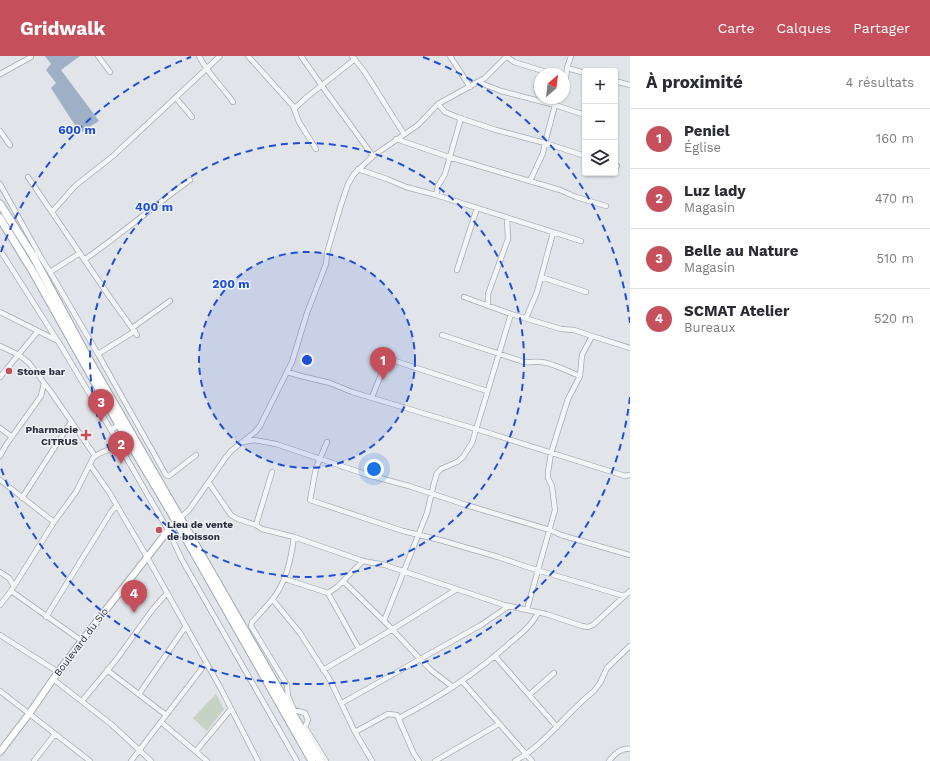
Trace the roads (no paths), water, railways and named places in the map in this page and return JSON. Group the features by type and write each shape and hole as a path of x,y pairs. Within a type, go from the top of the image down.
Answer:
{"main road":[{"path":"0,204 36,255 88,358 132,434 312,761"},
{"path":"0,218 33,272 119,425 287,699 320,761"}],"street":[{"path":"98,56 110,72"},
{"path":"199,56 206,69 221,85 233,102"},
{"path":"52,212 75,186 113,156 176,98 192,80 220,56"},
{"path":"248,56 286,98 294,109 299,122 316,149"},
{"path":"301,56 374,156"},
{"path":"450,56 470,87"},
{"path":"178,519 189,510 232,450 244,442 260,426 292,362 307,313 326,264 327,253 340,208 351,178 358,169 396,139 413,129 424,120 438,104 470,87 493,71 506,56 514,62 534,68"},
{"path":"568,68 571,56"},
{"path":"0,74 31,57"},
{"path":"294,109 353,58 364,71 404,134"},
{"path":"570,69 582,72"},
{"path":"478,82 501,91 555,105 582,114"},
{"path":"618,82 630,85"},
{"path":"176,98 192,117"},
{"path":"438,104 445,112 461,118 496,130 545,142 582,155"},
{"path":"530,181 542,156 555,105"},
{"path":"436,195 438,186 445,174 461,118"},
{"path":"0,131 10,145"},
{"path":"396,139 606,206"},
{"path":"358,169 406,187 436,195 581,241"},
{"path":"28,177 109,296 135,331"},
{"path":"84,260 190,180"},
{"path":"0,184 36,255 50,272 167,476 196,455"},
{"path":"456,270 477,208"},
{"path":"488,306 488,294 508,239 507,218"},
{"path":"526,318 537,292 553,233"},
{"path":"0,250 58,341 111,430 168,530 182,560 297,761"},
{"path":"50,272 80,253"},
{"path":"541,277 586,292"},
{"path":"464,297 511,314 561,329 574,330 630,348"},
{"path":"98,354 135,331 170,301"},
{"path":"0,312 58,341"},
{"path":"384,621 419,536 430,504 437,474 441,469 457,462 468,451 472,443 511,314"},
{"path":"0,378 38,331"},
{"path":"442,335 524,362 547,363 580,376"},
{"path":"527,609 555,510 552,486 548,478 551,453 568,399 580,376 582,355 592,336"},
{"path":"0,346 19,355 30,363 95,456"},
{"path":"372,398 385,365 395,361 487,392"},
{"path":"287,372 330,383 352,392 625,476 630,475"},
{"path":"0,456 40,396 44,383"},
{"path":"22,498 71,422"},
{"path":"111,430 119,425"},
{"path":"0,428 12,437"},
{"path":"132,434 140,429"},
{"path":"244,442 254,440 269,443 368,475 409,486 550,530 561,535 630,554"},
{"path":"327,442 319,458 313,478 310,500 419,536 440,540 624,596"},
{"path":"0,605 11,591 54,522 76,492 95,456 119,445"},
{"path":"90,465 109,492 147,557 220,687 258,761"},
{"path":"256,525 272,472"},
{"path":"0,480 54,522"},
{"path":"209,483 231,515 262,529 294,537 363,561 385,565 509,606 527,609 588,627 597,621 630,591"},
{"path":"46,617 116,506"},
{"name":"Boulevard du Sio","path":"0,752 58,672 178,519"},
{"path":"294,537 285,579 273,600 252,622 251,626 287,685 287,699 294,710 305,713 308,720 305,726 326,761"},
{"path":"328,593 343,581 363,561"},
{"path":"0,572 9,578 14,586"},
{"path":"285,579 328,593 359,649"},
{"path":"343,581 393,629 420,659 453,687"},
{"path":"323,670 457,589"},
{"path":"11,591 82,641"},
{"path":"82,700 108,670 153,609 167,593"},
{"path":"273,600 302,637 330,680 355,732 372,761"},
{"path":"342,703 481,625 509,606"},
{"path":"400,718 453,687 495,656 531,625 538,613"},
{"path":"139,694 186,626"},
{"path":"0,635 58,672"},
{"path":"514,761 526,754 557,727 598,687 606,668 630,646"},
{"path":"495,656 557,727"},
{"path":"131,761 206,663"},
{"path":"108,670 166,715"},
{"path":"529,695 554,674"},
{"path":"53,679 111,724 151,761"},
{"path":"462,681 532,761"},
{"path":"1,692 90,761"},
{"path":"196,751 231,710"},
{"path":"355,732 388,714 394,714 400,718 414,754 419,761"},
{"path":"161,722 207,761"},
{"path":"435,761 499,724"},
{"path":"34,761 55,734"},
{"path":"608,761 622,750 630,748"}],"water":[{"path":"45,56 80,56 61,70 99,121 80,133 51,88 56,83 46,70 51,64"}],"place":[{"name":"Stone bar","path":"9,371"},
{"name":"Peniel","path":"383,380"},
{"name":"Belle au Nature","path":"101,422"},
{"name":"Pharmacie CITRUS","path":"86,435"},
{"name":"Luz lady","path":"121,464"},
{"name":"Lieu de vente de boisson","path":"159,530"},
{"name":"SCMAT Atelier","path":"134,613"}]}
